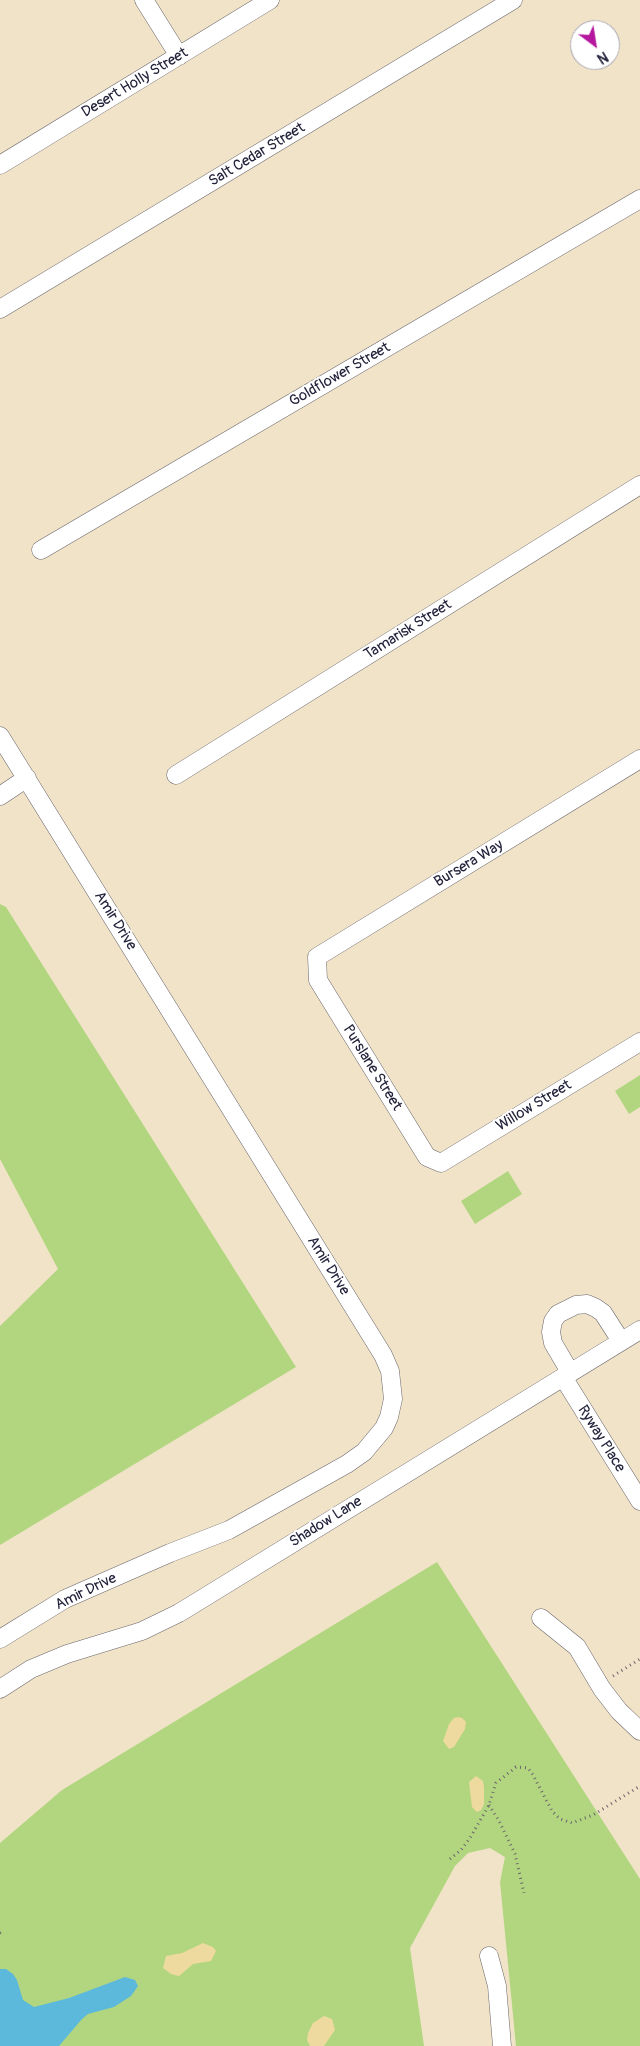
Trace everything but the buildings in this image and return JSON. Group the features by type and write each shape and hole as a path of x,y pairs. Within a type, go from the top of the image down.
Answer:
{"street":[{"path":"144,0 179,56"},
{"name":"Desert Holly Street","path":"2,160 270,0"},
{"name":"Salt Cedar Street","path":"0,309 513,0"},
{"name":"Goldflower Street","path":"41,550 640,199"},
{"name":"Tamarisk Street","path":"176,775 640,485"},
{"name":"Amir Drive","path":"0,736 383,1355 390,1371 394,1399 389,1417 380,1434 364,1452 347,1464 229,1530 170,1553 65,1599 0,1639"},
{"name":"Bursera Way","path":"318,980 317,957 640,759"},
{"path":"0,796 27,778"},
{"name":"Purslane Street","path":"318,980 427,1156"},
{"name":"Willow Street","path":"427,1156 441,1163 640,1042"},
{"name":"Ryway Place","path":"621,1341 603,1313 587,1304 576,1305 563,1311 553,1321 550,1332 566,1374 634,1479 640,1501"},
{"name":"Shadow Lane","path":"0,1689 32,1669 67,1654 142,1631 179,1613 640,1330"},
{"path":"541,1618 577,1647 599,1684 620,1711 637,1720"},
{"path":"489,1956 497,1986 502,2046"}],"path":[{"path":"599,1684 640,1659"},
{"path":"450,1859 461,1850 470,1838 489,1805 496,1783 516,1767 528,1768 552,1811 560,1819 572,1823 594,1815 640,1786"},
{"path":"489,1805 515,1854 524,1893"}],"green space":[{"path":"0,904 6,907 296,1367 0,1545 0,1326 58,1269 0,1159"},
{"path":"640,1075 640,1107 629,1114 615,1091"},
{"path":"508,1171 522,1194 475,1224 461,1201"},
{"path":"437,1562 640,1879 640,2046 516,2046 500,1882 505,1857 490,1848 468,1853 455,1866 410,1948 424,2046 0,2046 0,1843 62,1790"}],"sand":[{"path":"458,1717 466,1722 465,1729 454,1747 449,1749 443,1741 449,1724 454,1718"},
{"path":"476,1776 483,1781 484,1787 484,1804 481,1810 477,1812 472,1807 469,1782"},
{"path":"203,1943 213,1947 216,1951 211,1961 193,1964 179,1976 171,1974 163,1968 166,1956 182,1953"},
{"path":"324,2016 332,2019 335,2030 324,2046 310,2046 307,2040 308,2033 313,2023"}],"water":[{"path":"0,1969 6,1969 13,1974 17,1980 23,2000 34,2007 69,1998 125,1977 135,1980 138,1986 131,1996 114,2007 88,2014 59,2046 0,2046"}]}
